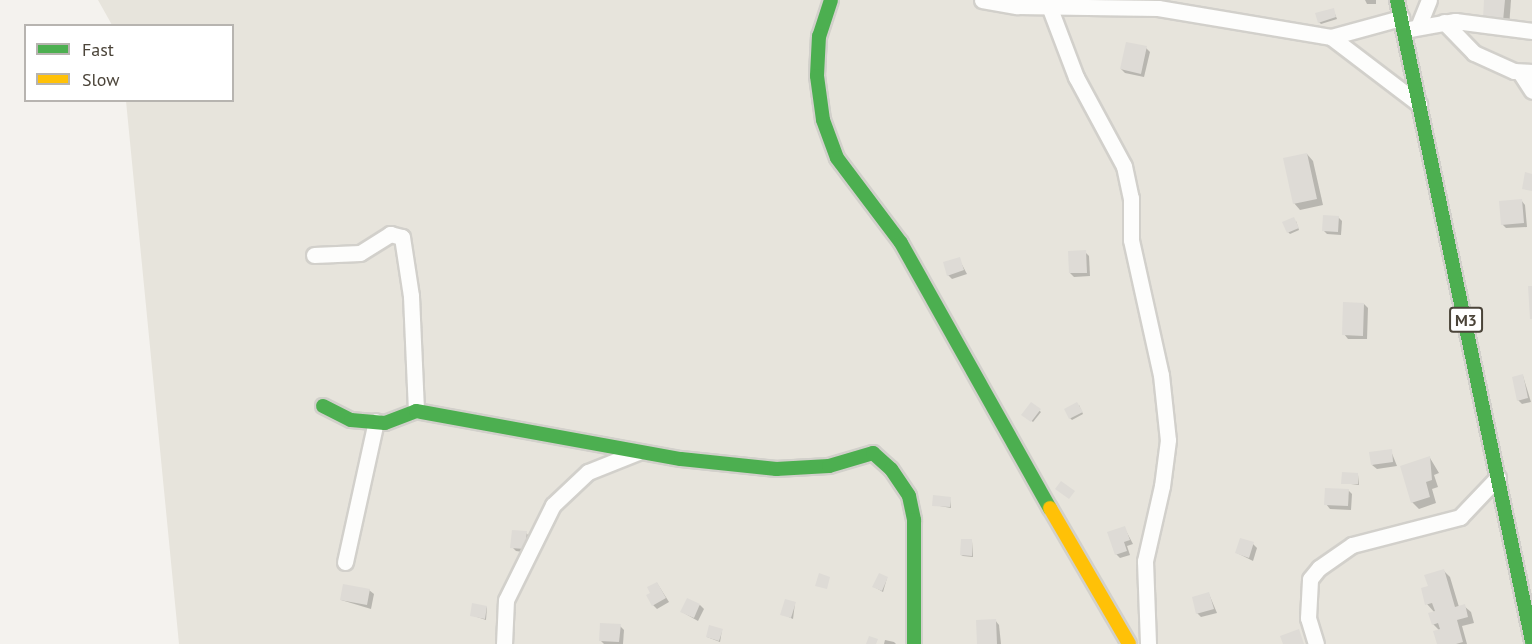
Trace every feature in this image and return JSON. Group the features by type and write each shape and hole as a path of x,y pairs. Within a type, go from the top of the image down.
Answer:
{"street":[{"path":"831,0 819,36 817,76 823,120 837,158 901,243 956,346 1129,644"},
{"path":"982,0 1017,6 1158,8 1331,37 1444,22 1532,31"},
{"name":"M3","path":"1397,0 1408,25 1419,104 1498,477 1528,604 1532,641"},
{"path":"1408,25 1429,0"},
{"path":"1049,6 1076,78 1124,166 1131,198 1131,240 1161,375 1168,440 1162,486 1145,554 1148,644"},
{"path":"1444,22 1474,53 1527,73 1532,91"},
{"path":"1331,37 1419,104"},
{"path":"314,255 360,253 390,234 402,237 411,296 416,411"},
{"path":"323,406 351,420 385,423 416,411 638,452 776,469 830,466 868,453 879,456 909,496 914,520 914,644"},
{"path":"345,562 376,421"},
{"path":"504,644 506,600 553,505 588,472 638,452"},
{"path":"1316,644 1308,618 1310,579 1319,568 1352,545 1460,517 1498,477"}],"shaded area":[{"path":"98,0 1532,0 1532,644 179,644 126,102 234,102 234,24 111,24"}],"building":[{"path":"1484,0 1505,0 1503,21 1483,19"},
{"path":"1334,8 1336,17 1318,23 1315,13"},
{"path":"1126,42 1147,46 1141,74 1120,69"},
{"path":"1307,153 1317,199 1293,204 1283,158"},
{"path":"1525,172 1532,174 1532,191 1522,189"},
{"path":"1522,199 1524,223 1501,225 1499,201"},
{"path":"1323,215 1339,216 1338,232 1322,231"},
{"path":"1294,217 1299,228 1287,233 1282,222"},
{"path":"1086,250 1087,273 1069,273 1068,251"},
{"path":"960,257 964,270 947,276 943,262"},
{"path":"1528,286 1532,286 1532,319 1530,319"},
{"path":"1343,302 1364,303 1363,336 1342,335"},
{"path":"1523,374 1528,398 1517,401 1512,377"},
{"path":"1031,402 1041,409 1031,422 1021,415"},
{"path":"1077,402 1083,412 1069,419 1064,409"},
{"path":"1392,449 1393,462 1371,465 1369,452"},
{"path":"1430,456 1432,480 1426,482 1430,497 1411,503 1400,466"},
{"path":"1342,472 1358,473 1358,484 1341,484"},
{"path":"1061,481 1075,491 1069,499 1055,489"},
{"path":"1325,488 1349,489 1348,506 1324,505"},
{"path":"933,495 951,497 950,507 932,506"},
{"path":"1125,526 1130,540 1124,542 1127,551 1115,555 1107,532"},
{"path":"512,530 527,531 525,549 510,548"},
{"path":"1240,538 1254,542 1249,558 1235,553"},
{"path":"961,539 972,539 972,556 960,555"},
{"path":"1444,569 1455,607 1465,604 1468,617 1457,620 1463,642 1456,644 1437,644 1433,631 1440,629 1438,623 1432,625 1428,613 1435,611 1432,603 1425,605 1421,588 1428,586 1424,575"},
{"path":"819,573 830,577 827,589 815,586"},
{"path":"879,573 888,577 882,591 872,587"},
{"path":"657,582 666,598 652,606 646,595 650,593 647,587"},
{"path":"343,584 370,589 367,605 340,600"},
{"path":"1209,592 1214,609 1196,614 1192,597"},
{"path":"687,598 700,604 694,618 680,612"},
{"path":"785,599 796,602 791,618 780,615"},
{"path":"472,603 487,606 485,619 470,616"},
{"path":"996,619 997,644 977,644 976,620"},
{"path":"600,623 621,624 619,642 599,641"},
{"path":"709,625 723,629 719,641 706,637"},
{"path":"1299,629 1304,644 1283,644 1280,636"},
{"path":"869,636 878,639 876,644 866,644"}],"traffic: fast":[{"path":"831,0 819,36 817,76 823,120 837,158 901,243 1050,508"},
{"path":"1397,0 1532,641"},
{"path":"323,406 351,420 385,423 416,411 681,459 776,469 829,466 873,453 891,469 909,496 914,520 914,644"}],"traffic: slow":[{"path":"1050,508 1129,644"}]}
